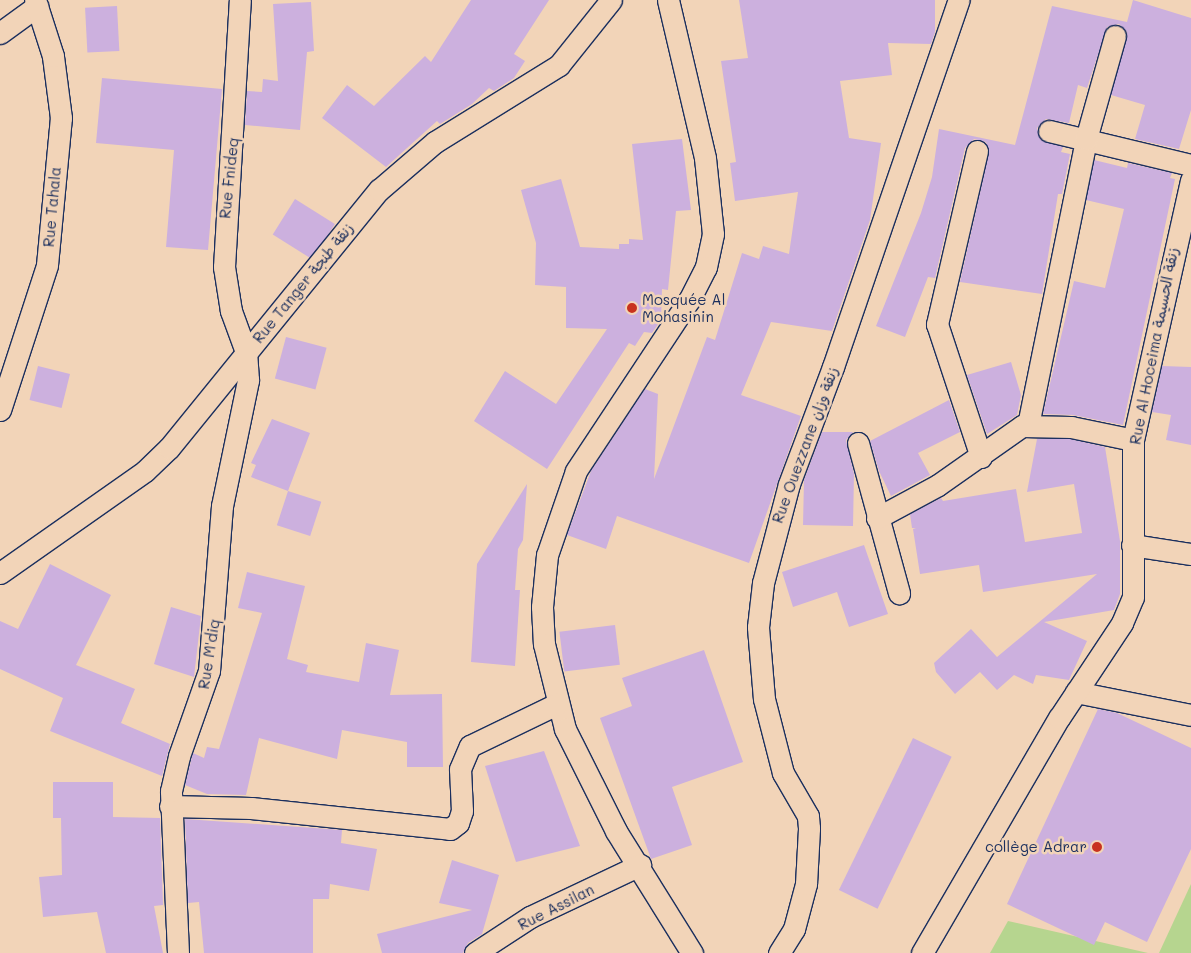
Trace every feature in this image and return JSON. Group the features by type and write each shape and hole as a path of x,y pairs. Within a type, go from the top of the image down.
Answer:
{"street":[{"name":"Rue Fnideq","path":"240,0 224,267 231,311 246,352"},
{"name":"Rue Tanger زنقة طنجة","path":"0,573 145,471 168,448 380,190 435,142 559,65 611,0"},
{"path":"668,0 705,158 713,234 706,267 689,300 600,428 576,471 559,513 547,555 542,608 544,644 557,704 588,780 692,953"},
{"name":"Rue Ouezzane زنقة وزان","path":"779,953 794,929 806,884 809,828 808,816 783,773 764,699 758,627 763,583 789,484 833,367 959,0"},
{"path":"0,33 36,3"},
{"name":"Rue Tahala","path":"0,410 32,316 50,237 61,104 53,56 36,3"},
{"path":"1028,425 1086,139 1115,36"},
{"path":"1049,131 1191,165"},
{"path":"977,151 937,324 981,457"},
{"name":"Rue Al Hoceima زنقة الحسيمة","path":"922,953 1076,692 1122,623 1133,597 1133,440 1191,180"},
{"name":"Rue M'diq","path":"178,953 170,806 179,756 210,671 222,506 248,380 246,352"},
{"path":"877,518 981,457 1006,436 1028,425 1071,427 1133,440"},
{"path":"858,443 899,593"},
{"path":"1132,545 1191,554"},
{"path":"1076,692 1191,715"},
{"path":"170,806 251,808 450,829 458,823 462,811 460,769 470,746 557,704"},
{"name":"Rue Assilan","path":"474,953 530,917 640,865"}],"green space":[{"path":"1191,884 1191,953 1159,953"},
{"path":"1008,921 1148,953 990,953"}],"building":[{"path":"471,0 549,0 514,54 525,61 514,78 494,91 489,88 472,104 440,124 437,121 386,167 322,118 347,85 374,106 425,56 431,62"},
{"path":"739,0 935,0 935,32 931,44 888,43 892,75 840,81 849,138 881,143 870,220 832,331 771,322 741,395 801,416 749,563 617,516 606,549 567,535 591,471 645,389 658,394 654,479 707,337 715,340 742,253 759,259 763,246 789,254 798,192 735,201 730,163 736,162 721,61 748,58"},
{"path":"1133,0 1191,18 1191,110 1179,149 1135,139 1145,105 1111,95 1127,32 1119,24 1107,27 1087,88 1078,85 1069,123 1046,119 1037,128 1041,140 1063,147 1061,152 1070,154 1062,194 1058,194 1042,294 960,282 989,153 986,142 974,139 965,148 935,278 928,277 905,337 876,326 921,213 932,177 939,129 1015,145 1052,6 1127,22"},
{"path":"311,2 314,51 307,52 300,130 245,125 247,91 262,92 263,79 278,81 273,4"},
{"path":"117,6 119,51 87,53 85,8"},
{"path":"102,78 222,89 208,250 166,247 174,150 96,143"},
{"path":"682,139 691,210 676,211 668,290 662,289 661,320 652,333 644,332 635,346 629,343 547,469 474,421 505,371 556,404 607,329 566,328 566,287 535,285 536,243 521,190 561,179 580,247 619,249 619,244 629,244 629,239 643,240 632,144"},
{"path":"1094,160 1127,168 1128,163 1172,173 1170,178 1175,179 1123,425 1073,415 1043,414 1074,281 1105,288 1124,209 1086,200"},
{"path":"295,199 335,224 313,260 273,235"},
{"path":"286,337 327,348 315,389 275,379"},
{"path":"1011,362 1021,395 1017,415 987,434 967,375"},
{"path":"38,366 70,374 62,408 30,400"},
{"path":"1162,366 1191,367 1191,445 1166,440 1171,415 1152,412"},
{"path":"949,400 960,432 918,453 930,475 891,496 879,471 870,441"},
{"path":"272,419 310,433 288,491 251,477 256,465 251,463"},
{"path":"822,432 853,432 846,440 854,474 853,526 803,525 804,480"},
{"path":"1037,439 1070,439 1105,447 1120,541 1120,594 1114,610 1044,622 1087,641 1069,680 1036,675 1033,684 1014,675 997,690 980,672 955,694 936,672 934,663 971,629 997,657 1097,574 983,592 979,565 920,574 913,529 916,528 912,528 910,514 941,498 943,501 1016,489 1025,542 1082,533 1074,484 1027,492"},
{"path":"527,484 523,540 518,549 515,590 520,590 515,666 471,662 477,564"},
{"path":"288,491 321,502 310,536 277,525"},
{"path":"864,545 888,614 849,627 837,592 793,607 782,572"},
{"path":"50,564 111,595 76,665 135,689 121,723 170,744 162,776 50,731 63,698 0,669 0,621 18,629"},
{"path":"247,572 305,586 287,659 308,665 306,672 359,682 366,643 399,650 390,695 442,694 443,767 407,767 407,742 342,730 337,759 259,738 246,795 207,794 185,785 193,753 204,758 207,747 219,749 262,613 238,608"},
{"path":"171,607 201,616 194,677 154,664"},
{"path":"615,625 620,665 564,672 559,632"},
{"path":"704,650 743,762 672,787 692,845 651,859 600,718 632,706 622,678"},
{"name":"collège Adrar","path":"1098,709 1117,713 1191,748 1191,849 1147,942 1105,922 1094,945 1007,904"},
{"path":"913,738 952,757 878,909 839,890"},
{"path":"544,751 580,846 516,862 485,766"},
{"path":"53,782 113,782 113,817 160,818 163,905 154,906 163,953 106,953 97,912 43,917 39,877 62,875 61,818 53,818"},
{"path":"185,819 342,830 341,843 377,849 369,891 330,884 329,899 313,899 313,953 204,953 199,902 188,903"},
{"path":"452,860 499,875 482,934 468,943 463,953 382,953 377,934 472,910 439,903"}],"place":[{"name":"Mosquée Al Mohasinin","path":"632,308"},
{"name":"collège Adrar","path":"1097,847"}]}
